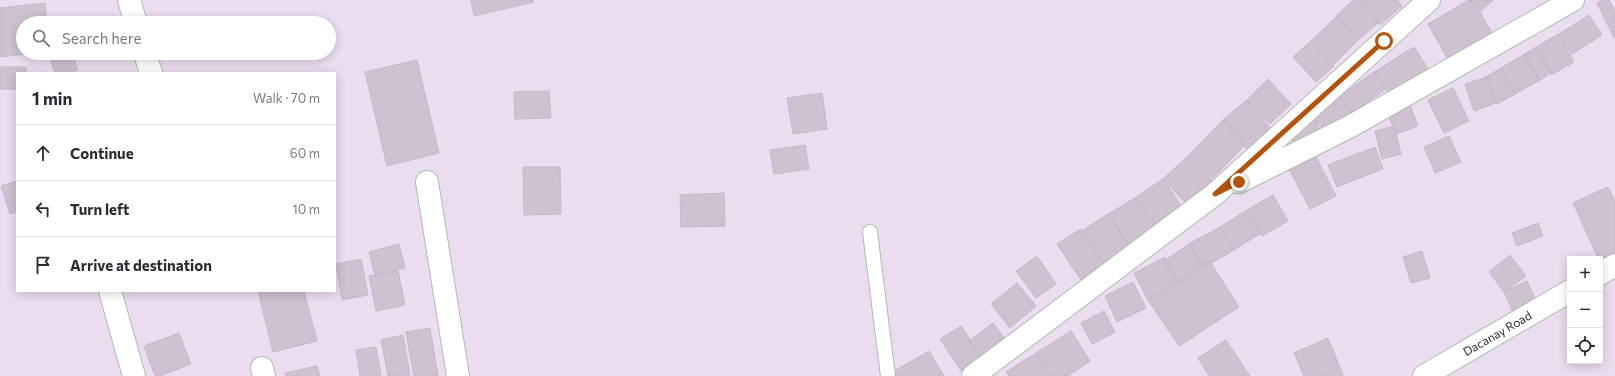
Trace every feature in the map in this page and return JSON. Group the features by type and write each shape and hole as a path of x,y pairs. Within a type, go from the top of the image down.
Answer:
{"street":[{"path":"129,0 134,16"},
{"path":"973,376 1215,194 1429,0"},
{"path":"1215,194 1345,129 1573,0"},
{"path":"147,60 151,72"},
{"path":"427,182 458,376"},
{"path":"1603,272 1615,265"},
{"path":"110,292 134,376"},
{"name":"Dacanay Road","path":"1424,376 1568,292"}],"lane":[{"path":"870,232 888,376"}],"building":[{"path":"471,0 533,0 534,2 474,16"},
{"path":"1353,0 1359,0 1379,22 1359,39 1337,15"},
{"path":"1359,0 1397,0 1402,6 1380,25"},
{"path":"1469,0 1493,0 1480,12"},
{"path":"1469,0 1473,0 1493,35 1449,61 1428,24"},
{"path":"1603,0 1609,0 1615,11 1614,38 1597,3"},
{"path":"45,3 46,16 16,16 16,55 0,57 0,8"},
{"path":"1589,15 1602,35 1572,54 1559,34"},
{"path":"1337,16 1359,39 1334,64 1311,41"},
{"path":"1559,34 1574,62 1551,75 1536,47"},
{"path":"1311,41 1334,66 1316,82 1293,57"},
{"path":"1414,47 1429,70 1390,95 1374,72"},
{"path":"1536,47 1552,72 1540,80 1523,55"},
{"path":"1525,54 1540,80 1515,94 1501,68"},
{"path":"75,60 78,70 71,72 55,72 51,61"},
{"path":"417,60 439,153 387,166 365,72"},
{"path":"0,67 26,67 26,72 16,72 16,89 0,89"},
{"path":"1501,68 1515,94 1497,104 1482,79"},
{"path":"1374,72 1386,89 1352,113 1340,96"},
{"path":"1487,77 1496,103 1474,111 1465,84"},
{"path":"1268,79 1291,104 1270,124 1247,100"},
{"path":"1453,88 1469,121 1444,133 1428,100"},
{"path":"549,91 551,118 515,119 514,92"},
{"path":"822,93 827,129 793,134 787,98"},
{"path":"1340,96 1353,112 1327,134 1314,118"},
{"path":"1247,100 1271,129 1247,149 1223,120"},
{"path":"1410,105 1418,126 1396,134 1388,114"},
{"path":"1314,118 1323,136 1297,150 1287,132"},
{"path":"1223,120 1247,143 1213,178 1189,155"},
{"path":"1394,126 1401,154 1382,159 1375,131"},
{"path":"1449,136 1461,162 1435,173 1424,147"},
{"path":"805,145 809,169 774,174 770,150"},
{"path":"1375,147 1383,169 1337,187 1328,165"},
{"path":"1314,153 1336,196 1310,209 1288,167"},
{"path":"1189,155 1216,184 1190,208 1163,179"},
{"path":"523,167 560,167 561,214 524,215"},
{"path":"1163,179 1186,213 1158,233 1135,198"},
{"path":"16,181 16,212 10,214 1,186"},
{"path":"1608,187 1615,202 1615,256 1603,261 1603,256 1597,256 1573,203"},
{"path":"724,193 725,226 681,227 680,195"},
{"path":"1273,195 1288,221 1262,236 1247,210"},
{"path":"1135,198 1157,235 1131,250 1108,214"},
{"path":"1247,210 1261,233 1234,250 1220,227"},
{"path":"1108,214 1132,249 1105,266 1082,231"},
{"path":"1538,223 1543,236 1517,246 1512,233"},
{"path":"1220,227 1234,250 1203,268 1189,244"},
{"path":"1081,229 1105,265 1081,280 1057,244"},
{"path":"399,244 405,268 375,275 369,252"},
{"path":"1189,244 1205,267 1179,284 1164,261"},
{"path":"1422,251 1430,278 1411,283 1403,257"},
{"path":"1510,255 1526,276 1504,292 1489,272"},
{"path":"1037,256 1056,284 1036,298 1016,271"},
{"path":"1165,257 1179,284 1148,300 1134,273"},
{"path":"361,259 368,295 342,300 336,264"},
{"path":"1209,260 1239,307 1179,346 1148,300"},
{"path":"398,271 405,305 376,311 369,276"},
{"path":"1527,281 1536,301 1513,312 1504,292"},
{"path":"1133,282 1146,308 1117,322 1105,296"},
{"path":"1017,283 1036,306 1010,328 991,304"},
{"path":"258,292 304,292 317,341 273,352"},
{"path":"1104,311 1115,332 1092,344 1081,323"},
{"path":"993,323 1006,340 982,358 969,341"},
{"path":"961,326 982,358 961,371 940,339"},
{"path":"430,328 438,376 414,376 406,332"},
{"path":"1071,331 1090,361 1068,376 1051,376 1036,353"},
{"path":"179,333 191,364 160,376 155,376 144,346"},
{"path":"403,335 410,375 388,376 381,340"},
{"path":"1328,338 1343,375 1304,376 1294,353"},
{"path":"1226,340 1250,376 1209,376 1198,358"},
{"path":"376,347 381,376 360,376 356,350"},
{"path":"929,351 944,376 893,376 891,373"},
{"path":"1036,353 1050,376 1009,376 1006,372"},
{"path":"317,366 320,376 286,376 285,373"}],"route":[{"path":"1239,182 1215,194 1384,41"}]}
